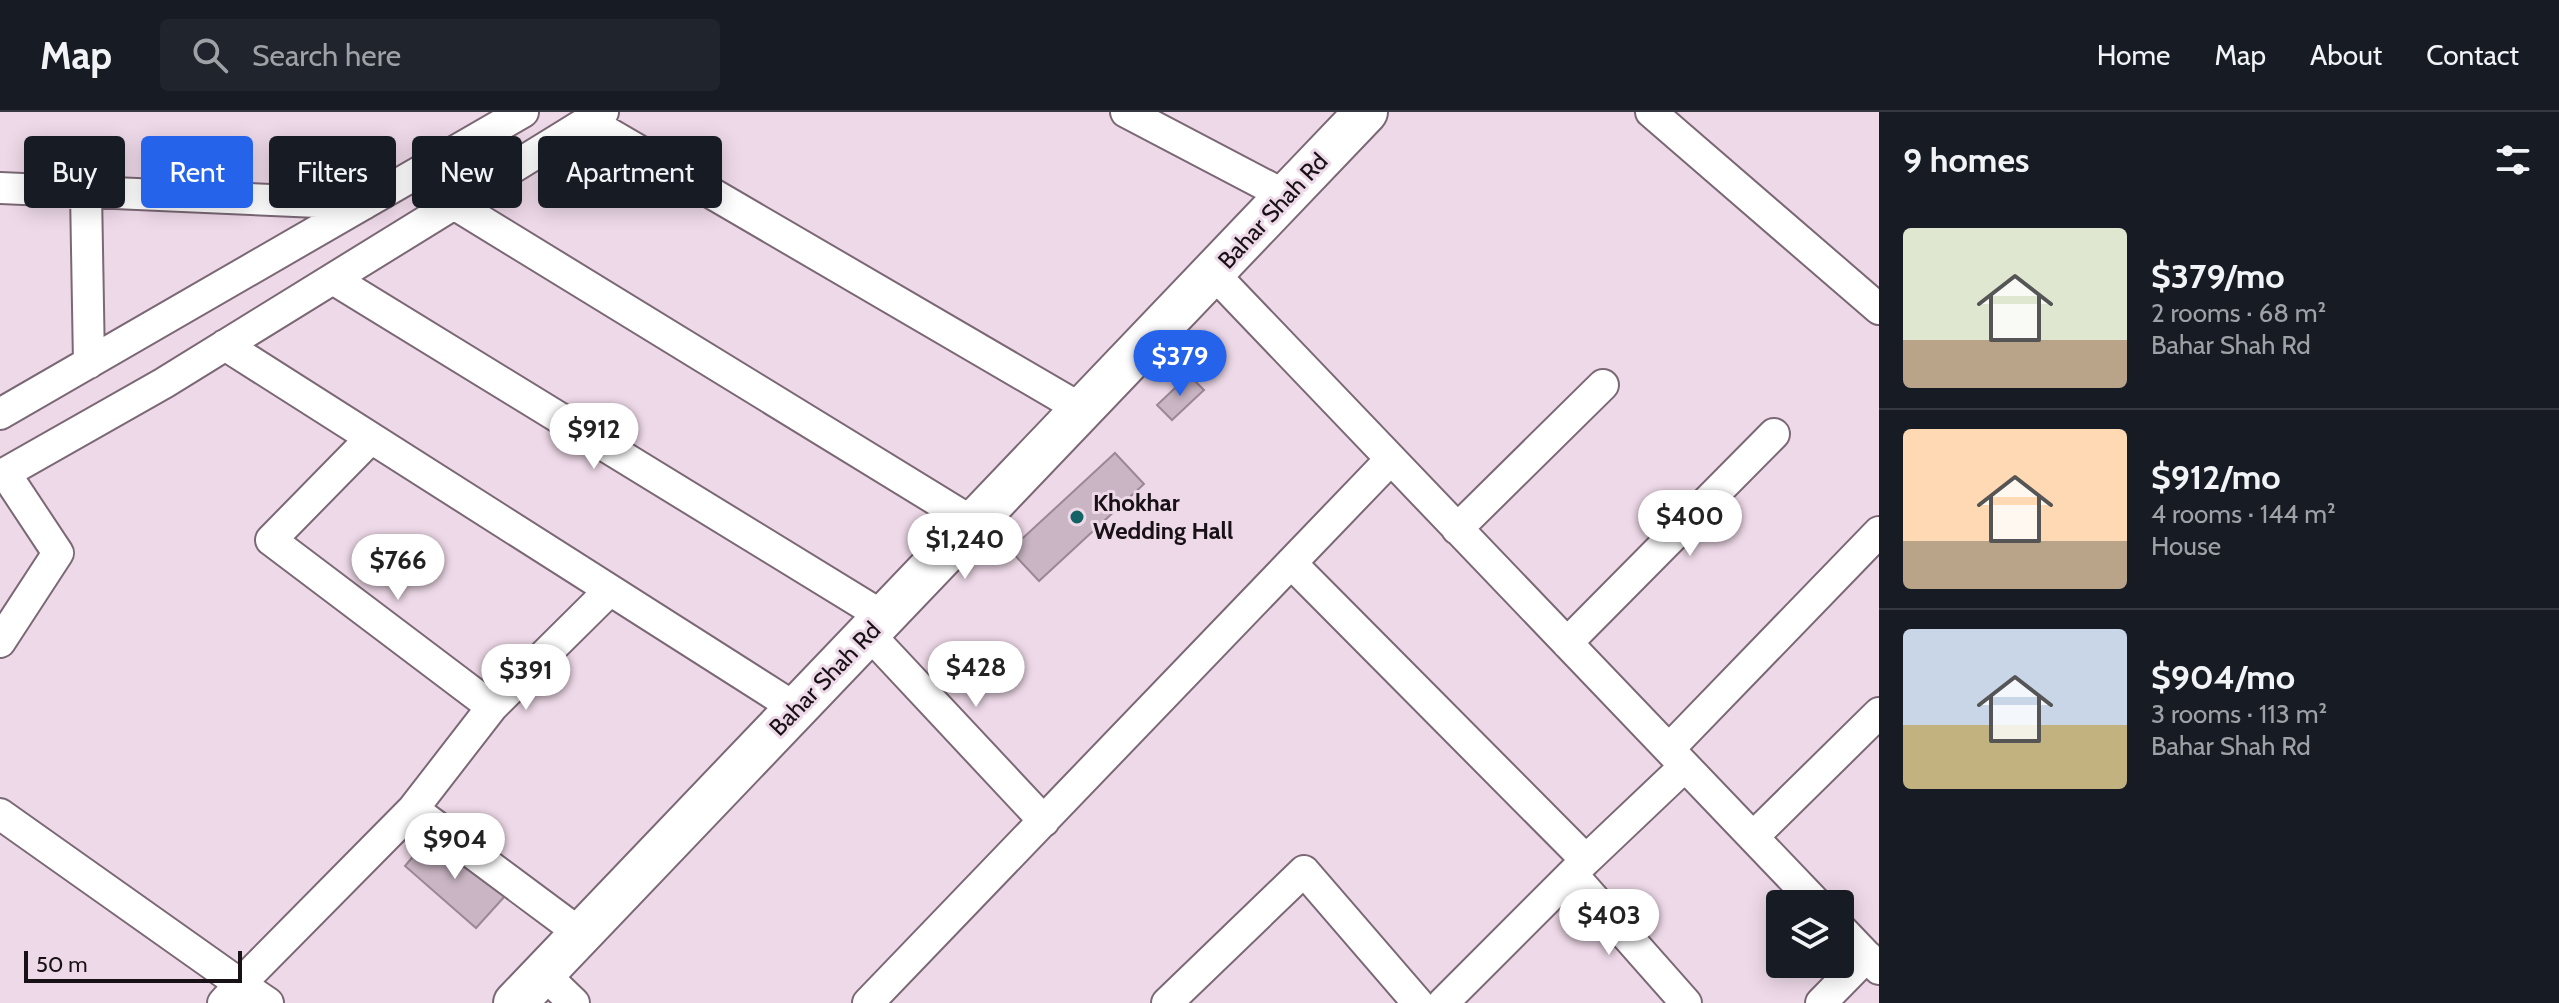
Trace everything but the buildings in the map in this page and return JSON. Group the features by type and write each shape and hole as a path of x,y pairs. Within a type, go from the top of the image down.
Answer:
{"main road":[{"name":"Bahar Shah Rd","path":"515,1003 1366,112"}],"street":[{"path":"396,182 475,127 523,112"},
{"path":"1126,112 1288,197"},
{"path":"1651,112 1879,309"},
{"path":"522,162 595,117 1083,410"},
{"path":"0,188 24,189"},
{"path":"125,194 269,200"},
{"path":"86,208 89,363"},
{"path":"0,414 357,208"},
{"path":"0,642 58,553 2,475 164,383 448,208"},
{"path":"461,208 974,523"},
{"path":"1214,274 1804,890"},
{"path":"333,279 876,626 1044,821"},
{"path":"225,345 797,709"},
{"path":"1457,529 1603,385"},
{"path":"1567,643 1774,434"},
{"path":"371,438 271,540 492,707"},
{"path":"868,1003 1391,459"},
{"path":"1455,999 1579,867 1879,532"},
{"path":"1291,563 1579,867 1686,1003"},
{"path":"232,994 413,809 492,707 610,590"},
{"path":"1753,837 1879,713"},
{"path":"413,809 581,934"},
{"path":"0,814 232,994 268,1003"},
{"path":"1167,1003 1304,871 1418,1003"},
{"path":"1821,1003 1873,962 1854,942"},
{"path":"543,973 574,1003"}],"place":[{"name":"Khokhar Wedding Hall","path":"1077,517"}]}
